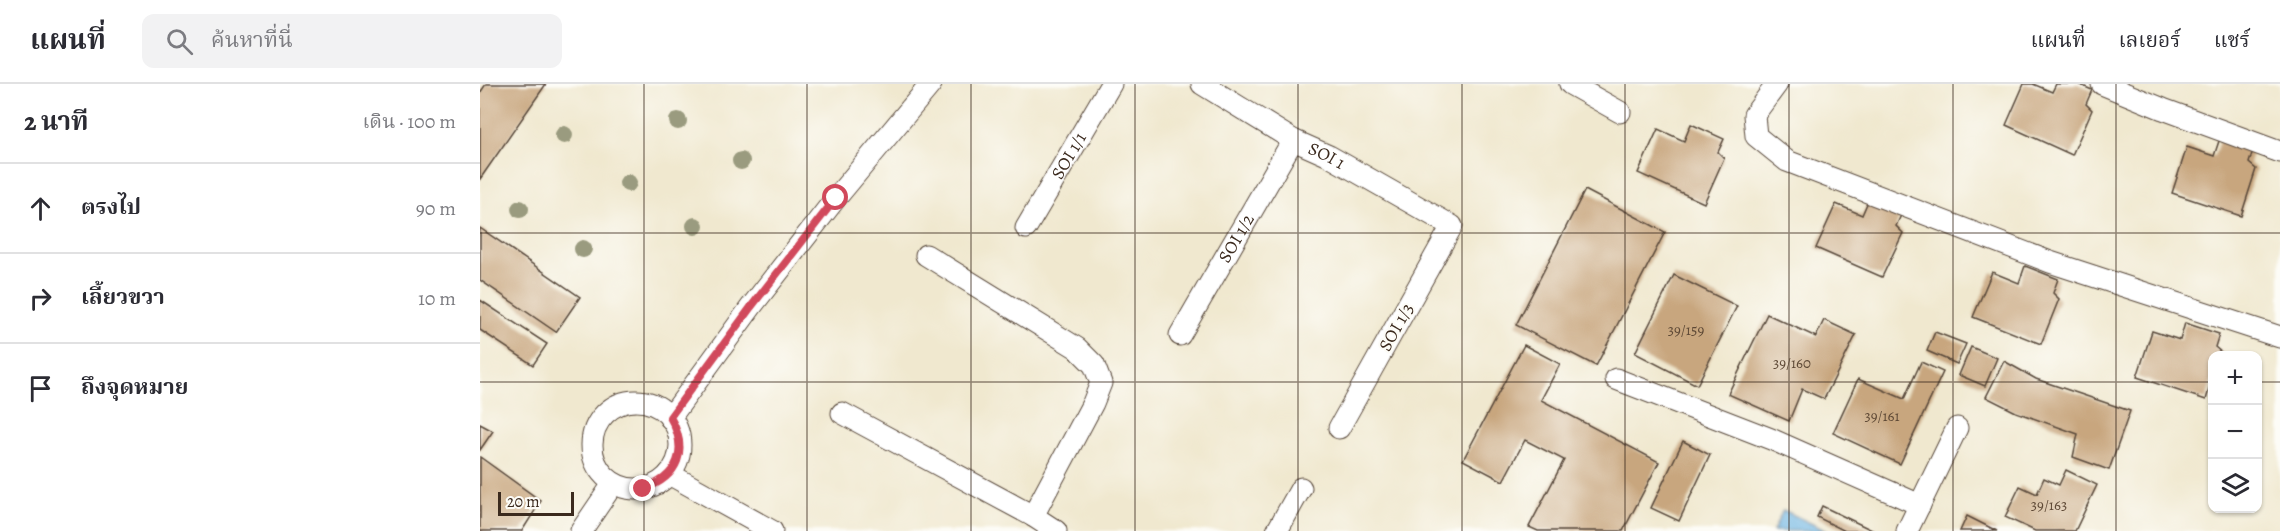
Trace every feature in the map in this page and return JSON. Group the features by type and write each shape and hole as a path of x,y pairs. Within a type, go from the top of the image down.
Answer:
{"street":[{"path":"670,417 836,198 932,84"},
{"name":"SOI 1/1","path":"1026,228 1111,84"},
{"name":"SOI 1","path":"1202,84 1293,140 1329,156 1452,226"},
{"path":"1570,84 1620,112"},
{"path":"1777,84 1754,115 1756,136 1787,160 2050,262 2280,337"},
{"path":"2102,84 2280,152"},
{"name":"SOI 1/2","path":"1180,335 1293,140"},
{"name":"SOI 1/3","path":"1340,428 1452,226"},
{"path":"926,255 1077,348 1094,365 1101,383 1093,403 1033,516"},
{"path":"1616,379 1771,439 1920,505"},
{"path":"633,401 646,402 660,408 670,417 676,428 680,446 676,464 658,484 643,489 628,489 613,484 602,475 591,449 592,435 597,422 607,411 618,404 633,401"},
{"path":"842,413 1033,516 1056,531"},
{"path":"1907,531 1957,428"},
{"path":"669,474 772,531"},
{"path":"580,531 613,484"},
{"path":"1277,531 1301,488"}],"water":[{"path":"1783,510 1827,531 1773,531"}],"building":[{"path":"486,84 546,84 480,179 480,93"},
{"path":"2024,84 2033,84 2052,92 2056,84 2078,84 2092,90 2086,104 2092,110 2072,155 2006,125"},
{"path":"1691,124 1724,139 1718,152 1724,158 1704,203 1638,173 1658,129 1684,141"},
{"path":"2220,138 2253,150 2249,163 2256,169 2241,216 2172,193 2187,147 2214,156"},
{"path":"1585,190 1665,232 1596,366 1516,325"},
{"path":"1869,199 1902,213 1896,226 1903,233 1882,277 1816,248 1836,204 1862,215"},
{"path":"480,228 580,297 556,332 480,280"},
{"path":"2025,266 2058,279 2053,293 2059,299 2041,344 1973,317 1992,272 2019,283"},
{"path":"1674,275 1737,306 1697,385 1635,353"},
{"path":"480,300 547,344 533,365 480,330"},
{"path":"1767,314 1816,337 1824,320 1856,335 1824,399 1802,389 1789,421 1728,394"},
{"path":"2185,323 2219,334 2215,347 2220,351 2208,351 2206,400 2137,377 2152,331 2180,340"},
{"path":"1935,332 1966,344 1957,364 1927,351"},
{"path":"1524,345 1560,364 1541,400 1659,462 1623,531 1538,531 1529,527 1564,460 1525,440 1503,481 1463,460"},
{"path":"1971,347 1997,358 1985,386 1959,375"},
{"path":"2004,361 2036,379 2130,411 2109,470 2073,457 2078,434 2016,412 1986,397"},
{"path":"1921,362 1943,372 1900,464 1833,433 1858,379 1904,399"},
{"path":"480,424 493,431 480,450"},
{"path":"1683,441 1710,455 1679,521 1651,508"},
{"path":"480,457 541,501 522,531 480,531"},
{"path":"2066,470 2097,485 2075,531 2035,531 2005,517 2020,486 2037,494 2044,478 2059,485"},
{"path":"1822,506 1874,531 1845,531 1817,517"},
{"path":"1967,516 1997,531 1960,531"}],"route":[{"path":"643,489 658,484 676,464 680,452 680,440 670,417 751,307 836,198"}]}
